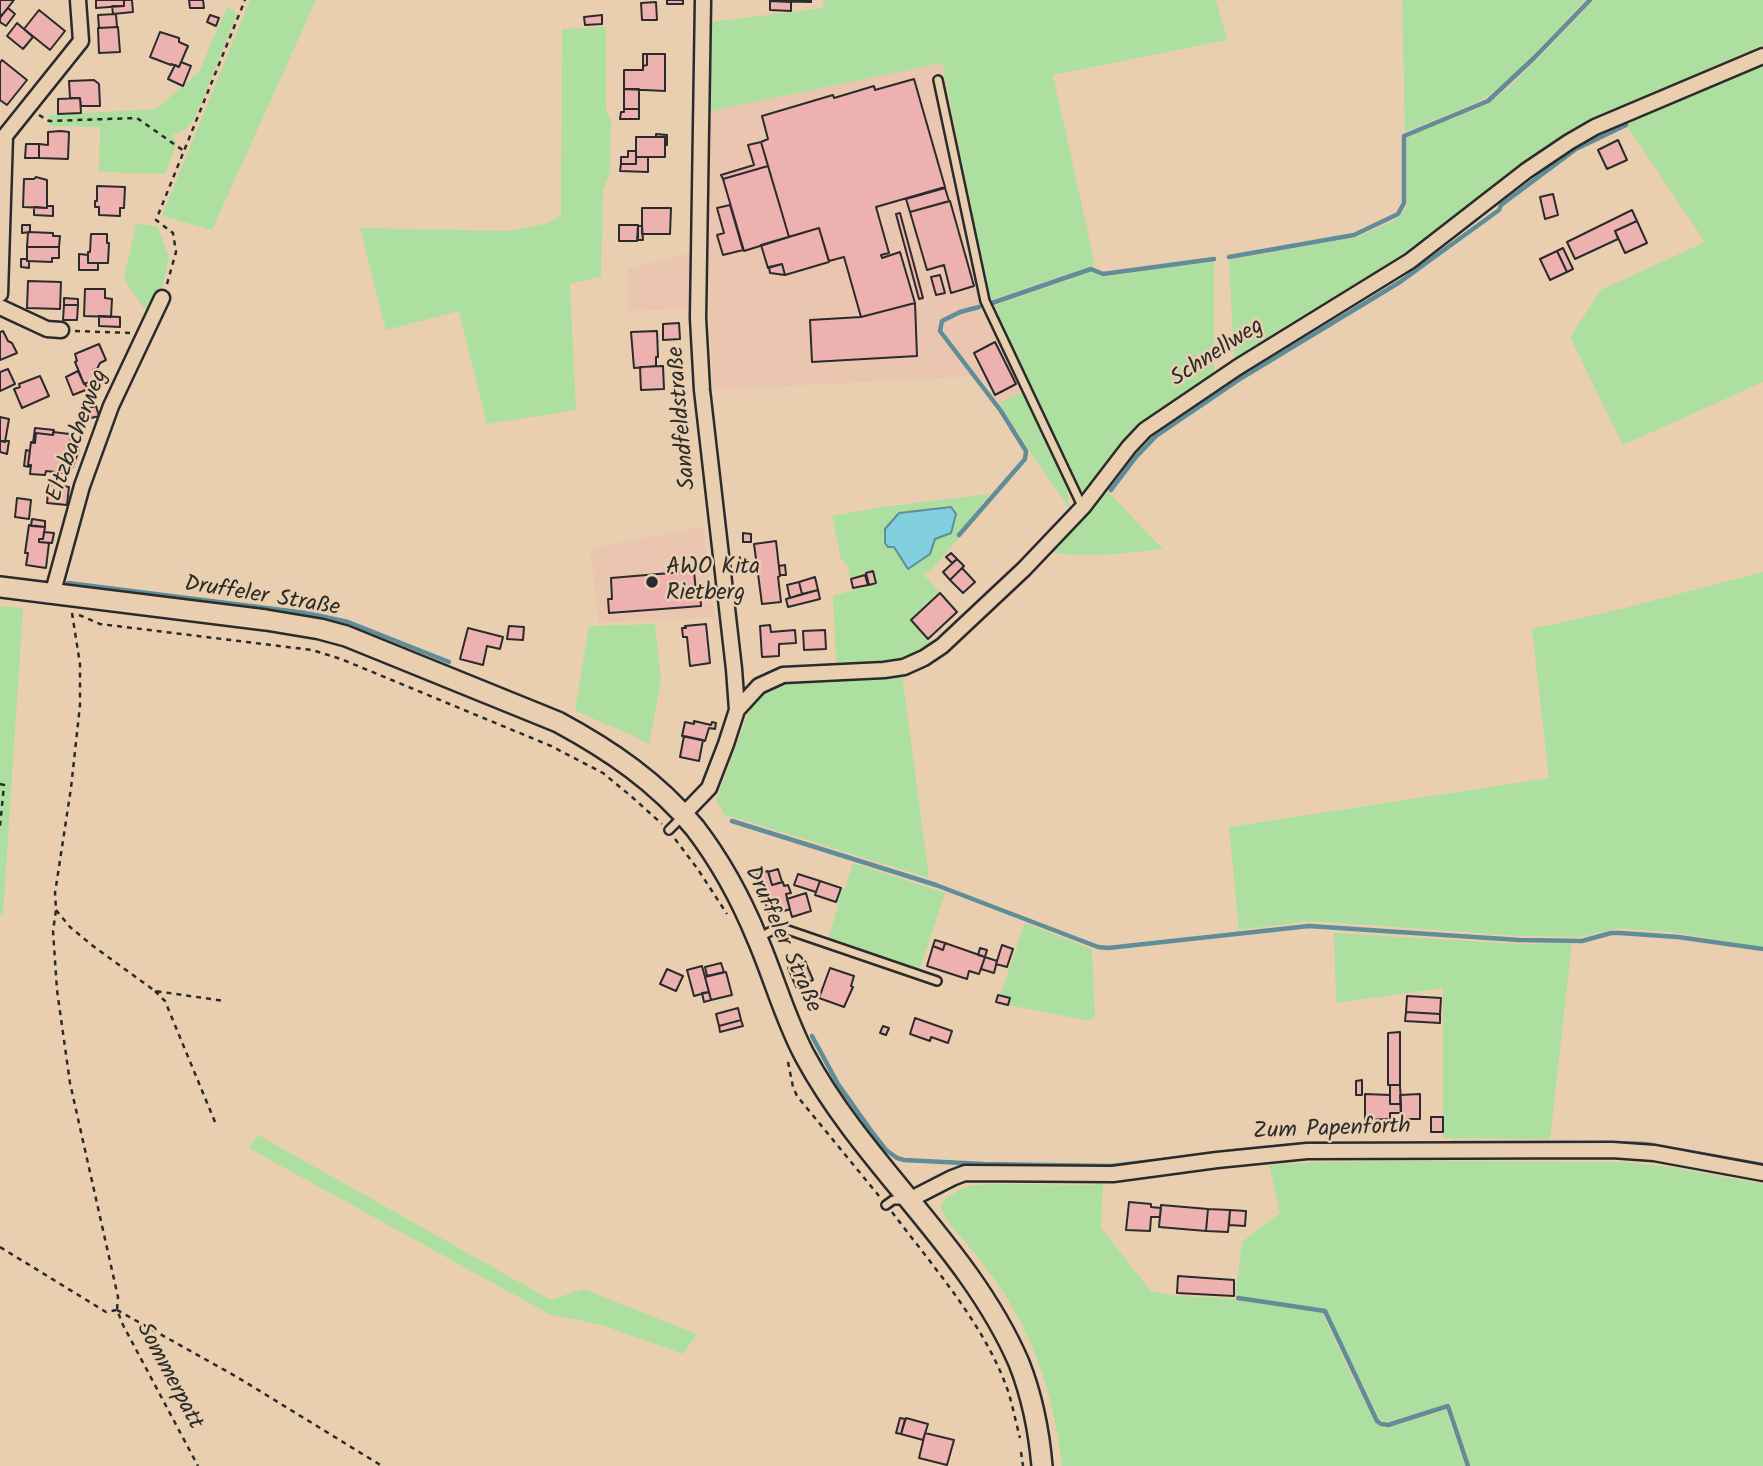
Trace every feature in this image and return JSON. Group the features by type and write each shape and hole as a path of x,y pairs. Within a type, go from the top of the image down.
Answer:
{"street":[{"path":"0,294 2,134 27,108 81,41 78,0"},
{"name":"Sandfeldstraße","path":"683,815 709,788 737,710 699,342 703,0"},
{"name":"Schnellweg","path":"737,710 759,686 783,676 884,670 904,667 924,658 942,646 1024,569 1083,507 1145,430 1238,367 1410,261 1569,142 1595,127 1763,55"},
{"name":"Eltzbacherweg","path":"52,595 82,486 111,406 162,298"},
{"path":"0,307 47,329 61,330"},
{"name":"Druffeler Straße","path":"0,589 266,620 346,636 558,722 636,770 683,815 712,852 730,881 758,939 783,1006 832,1103 984,1297 1009,1341 1028,1390 1042,1466"},
{"name":"Zum Papenforth","path":"909,1200 965,1173 1114,1174 1268,1154 1326,1150 1612,1150 1654,1153 1763,1173"}],"lane":[{"path":"938,80 985,301 1083,507"},
{"path":"669,831 683,815"},
{"path":"758,939 779,927 937,981"},
{"path":"886,1205 893,1200 909,1200"}],"path":[{"path":"172,269 176,252 173,233 156,220 246,0"},
{"path":"27,108 48,121 137,118 184,150"},
{"path":"61,330 145,334"},
{"path":"382,1466 237,1377 117,1310 118,1297 70,1083 57,990 53,931 55,893 80,705 80,664 72,612 100,624 312,650 341,659 551,746 603,773 669,831 697,868 720,907 733,920"},
{"path":"0,784 4,785 0,826"},
{"path":"56,910 70,927 155,990 165,1001 215,1122"},
{"path":"155,990 225,1001"},
{"path":"787,1057 797,1096 963,1305 996,1361 1009,1392 1020,1440"},
{"name":"Sommerpatt","path":"0,1247 106,1312 117,1310 122,1325 198,1466"},
{"path":"1021,1452 1023,1466"}],"shaded area":[{"path":"942,63 990,300 1032,388 999,403 979,376 713,390 707,275 711,111"},
{"path":"690,253 689,309 629,311 627,269"},
{"name":"AWO Kita Rietberg","path":"703,527 715,617 599,623 590,548"}],"green space":[{"path":"250,0 316,0 212,230 162,216"},
{"path":"824,0 1216,0 1227,40 1053,75 1095,265 990,300 942,63 711,111 711,22 823,8"},
{"path":"1402,0 1585,0 1523,65 1482,100 1405,132"},
{"path":"1594,0 1763,0 1763,45 1623,106 1565,135 1393,261 1234,360 1229,260 1358,237 1401,215 1407,206 1407,137 1488,104 1537,60"},
{"path":"227,7 237,15 195,118 186,129 171,136 177,141 165,174 99,172 100,127 49,126 49,115 156,109 199,72"},
{"path":"606,27 606,109 611,122 610,171 603,191 601,277 570,284 576,410 487,424 459,311 386,330 360,228 509,231 549,223 561,215 562,29"},
{"path":"1763,63 1763,382 1623,445 1570,337 1601,290 1705,242 1625,123"},
{"path":"136,223 158,227 169,257 163,285 150,311 144,308 124,279"},
{"path":"1214,262 1214,372 1141,423 1084,491 1079,490 993,306 1091,270 1103,277"},
{"path":"1023,392 1065,479 1070,509 999,403"},
{"path":"1106,490 1163,549 1093,555 1051,552 1083,519"},
{"path":"990,494 956,535 959,538 931,570 923,574 940,593 911,620 931,642 908,656 892,660 836,662 833,596 876,584 873,571 851,579 848,567 841,559 832,516","holes":["951,507 935,539 908,568 885,529 899,513"]},
{"path":"1763,572 1763,947 1671,932 1617,928 1581,937 1520,936 1311,921 1239,930 1229,827 1549,778 1532,629"},
{"path":"0,606 23,608 3,915 0,914"},
{"path":"655,624 661,681 649,744 575,711 589,626"},
{"path":"902,674 929,878 730,816 726,817 716,800 749,711 767,690 783,684"},
{"path":"853,863 945,893 919,971 828,940 839,903 836,902 841,888 845,889"},
{"path":"1025,923 1092,949 1095,1016 1090,1021 1008,1005 1010,998 1000,995"},
{"path":"1334,933 1520,944 1572,943 1550,1139 1443,1138 1443,988 1336,1003"},
{"path":"258,1135 551,1300 583,1289 697,1334 683,1354 602,1325 549,1314 249,1148"},
{"path":"1407,1161 1621,1162 1669,1167 1763,1184 1763,1466 1471,1466 1450,1402 1385,1422 1380,1420 1326,1309 1235,1296 1242,1242 1280,1213 1269,1165"},
{"path":"1103,1182 1101,1228 1151,1291 1176,1296 1232,1298 1325,1313 1323,1315 1354,1381 1379,1427 1385,1428 1446,1410 1465,1466 1062,1466 1048,1394 1023,1326 998,1284 949,1222 941,1206 945,1199 969,1186 1094,1185"}],"water":[{"path":"951,507 956,514 951,533 935,539 930,554 908,569 894,547 888,547 885,543 885,529 899,513"}],"building":[{"path":"0,0 14,0 0,18"},
{"path":"96,0 124,0 124,6 96,8"},
{"path":"124,0 132,0 133,12 113,14 112,6 124,6"},
{"path":"189,0 203,0 204,8 190,8"},
{"path":"667,0 683,0 683,4 667,4"},
{"path":"811,0 811,2 770,1"},
{"path":"770,1 791,2 791,11 770,10"},
{"path":"656,2 657,20 642,20 641,3"},
{"path":"8,8 15,14 6,26 0,22 0,17"},
{"path":"39,10 65,31 50,50 24,29"},
{"path":"116,14 117,27 99,28 98,15"},
{"path":"210,15 219,18 216,26 207,22"},
{"path":"602,15 602,24 585,25 584,17"},
{"path":"17,23 33,37 23,49 7,36"},
{"path":"118,27 120,52 99,53 98,28"},
{"path":"160,32 179,38 179,42 188,46 179,67 150,57"},
{"path":"643,54 647,54 647,65 643,66"},
{"path":"647,54 665,54 665,91 624,89 624,70 643,70 643,66 647,65"},
{"path":"2,60 27,80 7,105 0,100"},
{"path":"181,62 191,66 183,86 168,79 175,65 179,67"},
{"path":"914,79 945,187 876,207 889,253 881,255 882,258 900,252 915,303 861,317 844,257 829,261 819,228 789,237 761,142 768,139 762,116 833,95 834,98 874,86 875,90"},
{"path":"94,80 99,84 100,106 81,106 80,98 70,98 69,81"},
{"path":"624,89 639,89 639,109 624,109"},
{"path":"80,98 81,113 58,114 58,99"},
{"path":"624,109 639,109 639,119 620,119"},
{"path":"48,132 69,132 68,159 39,158 39,144 48,145"},
{"path":"656,134 667,135 667,145 665,137 656,137"},
{"path":"636,137 665,137 665,157 636,157"},
{"path":"1618,140 1627,160 1607,169 1598,150"},
{"path":"761,142 768,166 723,179 721,175 754,165 748,145"},
{"path":"26,144 39,144 39,158 25,158"},
{"path":"628,151 636,151 636,164 621,164 621,157 628,157"},
{"path":"636,157 648,157 648,172 620,171 621,164 636,164"},
{"path":"768,166 789,237 744,251 723,179"},
{"path":"36,177 47,180 47,208 23,207 24,179"},
{"path":"97,186 125,187 124,208 120,208 120,216 99,215 99,207 95,207"},
{"path":"945,188 949,201 910,212 906,199"},
{"path":"1553,194 1558,215 1545,219 1540,197"},
{"path":"950,201 974,286 951,293 944,265 927,270 910,212"},
{"path":"730,205 743,250 723,255 717,235 724,233 717,208"},
{"path":"53,206 53,216 34,215 34,207"},
{"path":"642,208 671,208 670,234 642,234"},
{"path":"1632,210 1637,221 1615,231 1618,239 1575,259 1567,242"},
{"path":"900,213 923,298 919,299 896,214"},
{"path":"1637,221 1647,243 1625,253 1615,231"},
{"path":"22,225 30,225 30,232 22,233"},
{"path":"619,225 638,225 637,241 619,241"},
{"path":"638,226 642,226 643,240 638,240"},
{"path":"819,228 829,262 785,275 782,264 768,268 761,245"},
{"path":"28,232 53,233 53,236 60,236 59,247 27,247"},
{"path":"91,234 107,234 108,263 88,263"},
{"path":"27,247 59,247 59,258 52,258 52,262 27,261"},
{"path":"1563,248 1573,269 1567,272 1557,251"},
{"path":"1557,251 1567,272 1550,280 1540,259"},
{"path":"79,254 88,255 88,263 98,263 98,270 79,270"},
{"path":"21,259 29,261 29,268 21,267"},
{"path":"782,264 785,275 770,273 769,267"},
{"path":"940,275 945,293 936,295 931,277"},
{"path":"28,281 61,282 60,309 27,308"},
{"path":"85,289 105,289 105,298 112,299 111,317 84,316"},
{"path":"64,298 78,299 78,305 64,305"},
{"path":"915,303 917,356 812,362 810,320 861,317"},
{"path":"64,305 78,305 77,320 63,320"},
{"path":"99,316 120,317 120,327 99,326"},
{"path":"679,323 680,339 663,340 663,324"},
{"path":"3,331 17,353 0,360 0,332"},
{"path":"657,331 656,366 634,368 631,332"},
{"path":"995,342 1016,384 995,395 974,353"},
{"path":"99,344 106,360 93,370 97,379 84,384 75,362 75,354"},
{"path":"663,366 664,389 641,390 640,367"},
{"path":"8,369 15,384 0,391 0,372"},
{"path":"78,371 88,389 73,395 66,377"},
{"path":"40,376 49,396 22,408 14,389 20,387 19,384"},
{"path":"96,406 99,416 91,418 88,408"},
{"path":"0,417 9,419 5,442 0,441"},
{"path":"35,428 54,432 53,435 36,433 33,443"},
{"path":"53,432 70,434 70,465 66,465 65,473 46,471 45,475 30,474 31,465 28,465 31,442 35,443 36,433 53,435"},
{"path":"0,441 9,441 7,454 0,452"},
{"path":"72,449 79,450 73,467 66,466 70,465"},
{"path":"26,450 30,451 28,465 31,467 24,466"},
{"path":"49,484 69,487 67,505 47,503"},
{"path":"17,498 31,500 29,519 15,517"},
{"path":"32,519 45,521 45,527 31,526"},
{"path":"29,525 45,527 43,539 39,539 39,542 49,543 46,568 26,565"},
{"path":"44,532 54,533 52,543 39,542 39,539 43,539"},
{"path":"743,533 751,534 751,542 743,542"},
{"path":"776,541 781,602 762,604 754,544"},
{"path":"951,553 957,559 952,563 946,557"},
{"path":"957,559 964,566 950,580 943,572"},
{"path":"785,565 786,575 780,575 779,566"},
{"path":"962,568 975,582 963,593 950,580"},
{"path":"694,571 696,592 700,592 701,606 609,613 608,599 612,599 611,578"},
{"path":"873,571 876,583 869,585 866,573"},
{"path":"865,575 868,585 853,588 851,579"},
{"path":"815,577 818,590 802,594 799,582"},
{"path":"799,582 802,594 790,598 787,585"},
{"path":"818,590 820,599 788,607 786,599"},
{"path":"940,593 957,612 928,639 911,620"},
{"path":"706,624 710,663 690,666 687,637 683,637 682,628"},
{"path":"770,625 771,632 795,630 796,643 779,644 779,656 762,657 760,626"},
{"path":"509,626 524,627 523,640 507,639"},
{"path":"468,628 503,637 500,649 487,646 483,665 460,659"},
{"path":"825,630 826,649 804,650 803,631"},
{"path":"694,721 711,725 712,722 716,723 715,729 709,728 705,741 682,736 685,722 694,724"},
{"path":"684,736 703,740 699,761 680,757"},
{"path":"778,869 782,882 772,885 768,872"},
{"path":"768,871 772,885 783,882 784,886 788,885 791,893 786,894 790,909 778,913 777,910 768,912 757,874"},
{"path":"798,874 820,881 816,892 794,885"},
{"path":"820,881 841,888 836,902 815,895"},
{"path":"806,893 811,911 792,917 787,899"},
{"path":"935,940 945,943 943,950 933,946"},
{"path":"945,943 985,957 979,974 969,971 967,979 927,966 933,946 943,950"},
{"path":"1002,945 1013,949 1007,967 996,964"},
{"path":"980,948 987,950 985,957 978,955"},
{"path":"985,957 997,961 994,973 981,969"},
{"path":"805,961 813,980 796,987 788,968"},
{"path":"721,963 724,972 707,976 705,967"},
{"path":"702,966 709,992 694,996 687,970"},
{"path":"830,968 854,976 853,987 844,1007 819,998"},
{"path":"667,969 683,976 676,991 660,984"},
{"path":"726,972 732,995 711,1000 705,977"},
{"path":"709,992 711,1000 704,1002 702,993"},
{"path":"998,995 1010,998 1008,1005 996,1002"},
{"path":"1407,996 1441,998 1440,1014 1406,1012"},
{"path":"738,1008 741,1020 719,1026 716,1014"},
{"path":"1406,1012 1440,1014 1440,1023 1405,1021"},
{"path":"915,1018 952,1031 948,1043 931,1037 930,1041 910,1034"},
{"path":"741,1020 743,1026 720,1032 719,1026"},
{"path":"883,1026 889,1028 886,1035 880,1033"},
{"path":"1400,1032 1400,1085 1388,1085 1388,1033"},
{"path":"1362,1080 1362,1095 1356,1095 1356,1081"},
{"path":"1390,1085 1400,1085 1401,1104 1390,1104"},
{"path":"1365,1094 1390,1095 1390,1104 1401,1104 1401,1113 1390,1113 1390,1119 1365,1120"},
{"path":"1420,1094 1420,1119 1401,1119 1400,1095"},
{"path":"1431,1117 1443,1117 1443,1132 1431,1132"},
{"path":"1129,1202 1161,1208 1160,1217 1151,1217 1150,1231 1126,1230"},
{"path":"1161,1205 1208,1209 1206,1231 1159,1227"},
{"path":"1208,1209 1230,1210 1228,1232 1206,1231"},
{"path":"1230,1210 1246,1211 1245,1226 1229,1225"},
{"path":"1178,1276 1234,1280 1234,1296 1177,1293"},
{"path":"900,1418 905,1419 901,1434 896,1433"},
{"path":"906,1418 928,1424 923,1440 901,1434"},
{"path":"925,1433 954,1440 947,1465 919,1458"}],"waterway":[{"path":"1229,257 1354,235 1398,214 1404,203 1404,136 1488,101 1590,0"},
{"path":"1111,490 1156,436 1243,377 1400,282 1499,210 1501,205 1576,149 1626,125"},
{"path":"992,303 1091,269 1103,274 1214,259"},
{"path":"959,535 1025,459 1026,451 1001,411 940,331 942,321 979,307"},
{"path":"68,583 306,613 348,622 449,662"},
{"path":"732,821 936,885 1098,947 1309,926 1519,940 1582,941 1620,933 1678,937 1763,949"},
{"path":"812,1036 838,1084 886,1150 897,1158 983,1164 1111,1166 1195,1156"},
{"path":"1453,1143 1575,1143"},
{"path":"1615,1143 1646,1144 1763,1165"},
{"path":"1235,1151 1332,1144"},
{"path":"1238,1298 1325,1311 1377,1421 1388,1425 1448,1406 1468,1466"}],"place":[{"name":"AWO Kita Rietberg","path":"652,582"}]}
